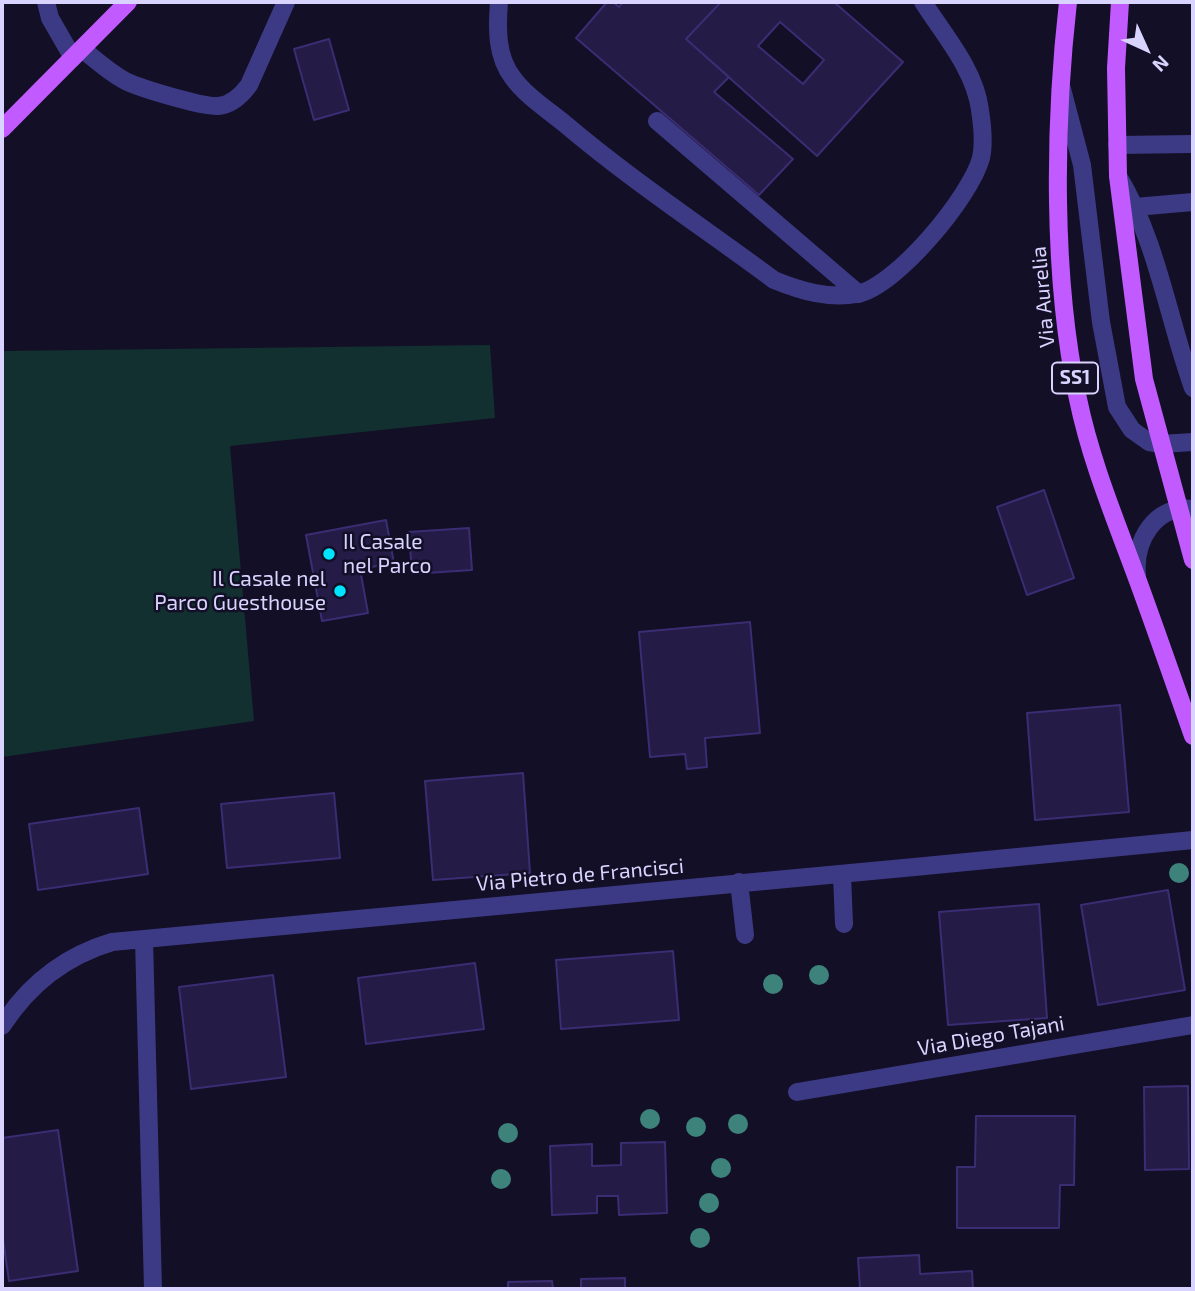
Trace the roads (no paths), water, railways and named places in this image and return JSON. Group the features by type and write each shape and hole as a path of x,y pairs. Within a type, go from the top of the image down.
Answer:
{"main road":[{"path":"2,129 128,2"},
{"name":"Via Aurelia","path":"1068,2 1062,88 1060,234 1065,317 1077,398 1100,479 1193,736"},
{"path":"1120,2 1116,68 1118,176 1144,379 1161,444 1186,508 1193,560"}],"street":[{"path":"46,2 50,18 77,53 123,80 202,105 219,106 232,102 243,94 286,2"},
{"path":"499,2 497,31 502,57 513,79 580,137 774,280 819,295 859,294 896,273 951,211 972,178 981,156 980,111 976,85 923,2"},
{"path":"1062,88 1082,165 1101,322 1114,399 1120,414 1132,430 1149,442 1193,442"},
{"path":"657,121 859,294"},
{"path":"1117,145 1193,144"},
{"path":"1118,176 1135,207 1189,363 1193,388"},
{"path":"1135,207 1193,202"},
{"path":"1137,579 1137,554 1146,531 1163,515 1186,508"},
{"name":"Via Pietro de Francisci","path":"2,1026 32,987 61,963 94,947 112,942 1193,840"},
{"path":"842,875 844,924"},
{"path":"739,882 745,935"},
{"path":"144,939 153,1289"},
{"name":"Via Diego Tajani","path":"797,1093 1193,1025"}],"place":[{"name":"Il Casale nel Parco","path":"329,554"},
{"name":"Il Casale nel Parco Guesthouse","path":"340,591"}]}
